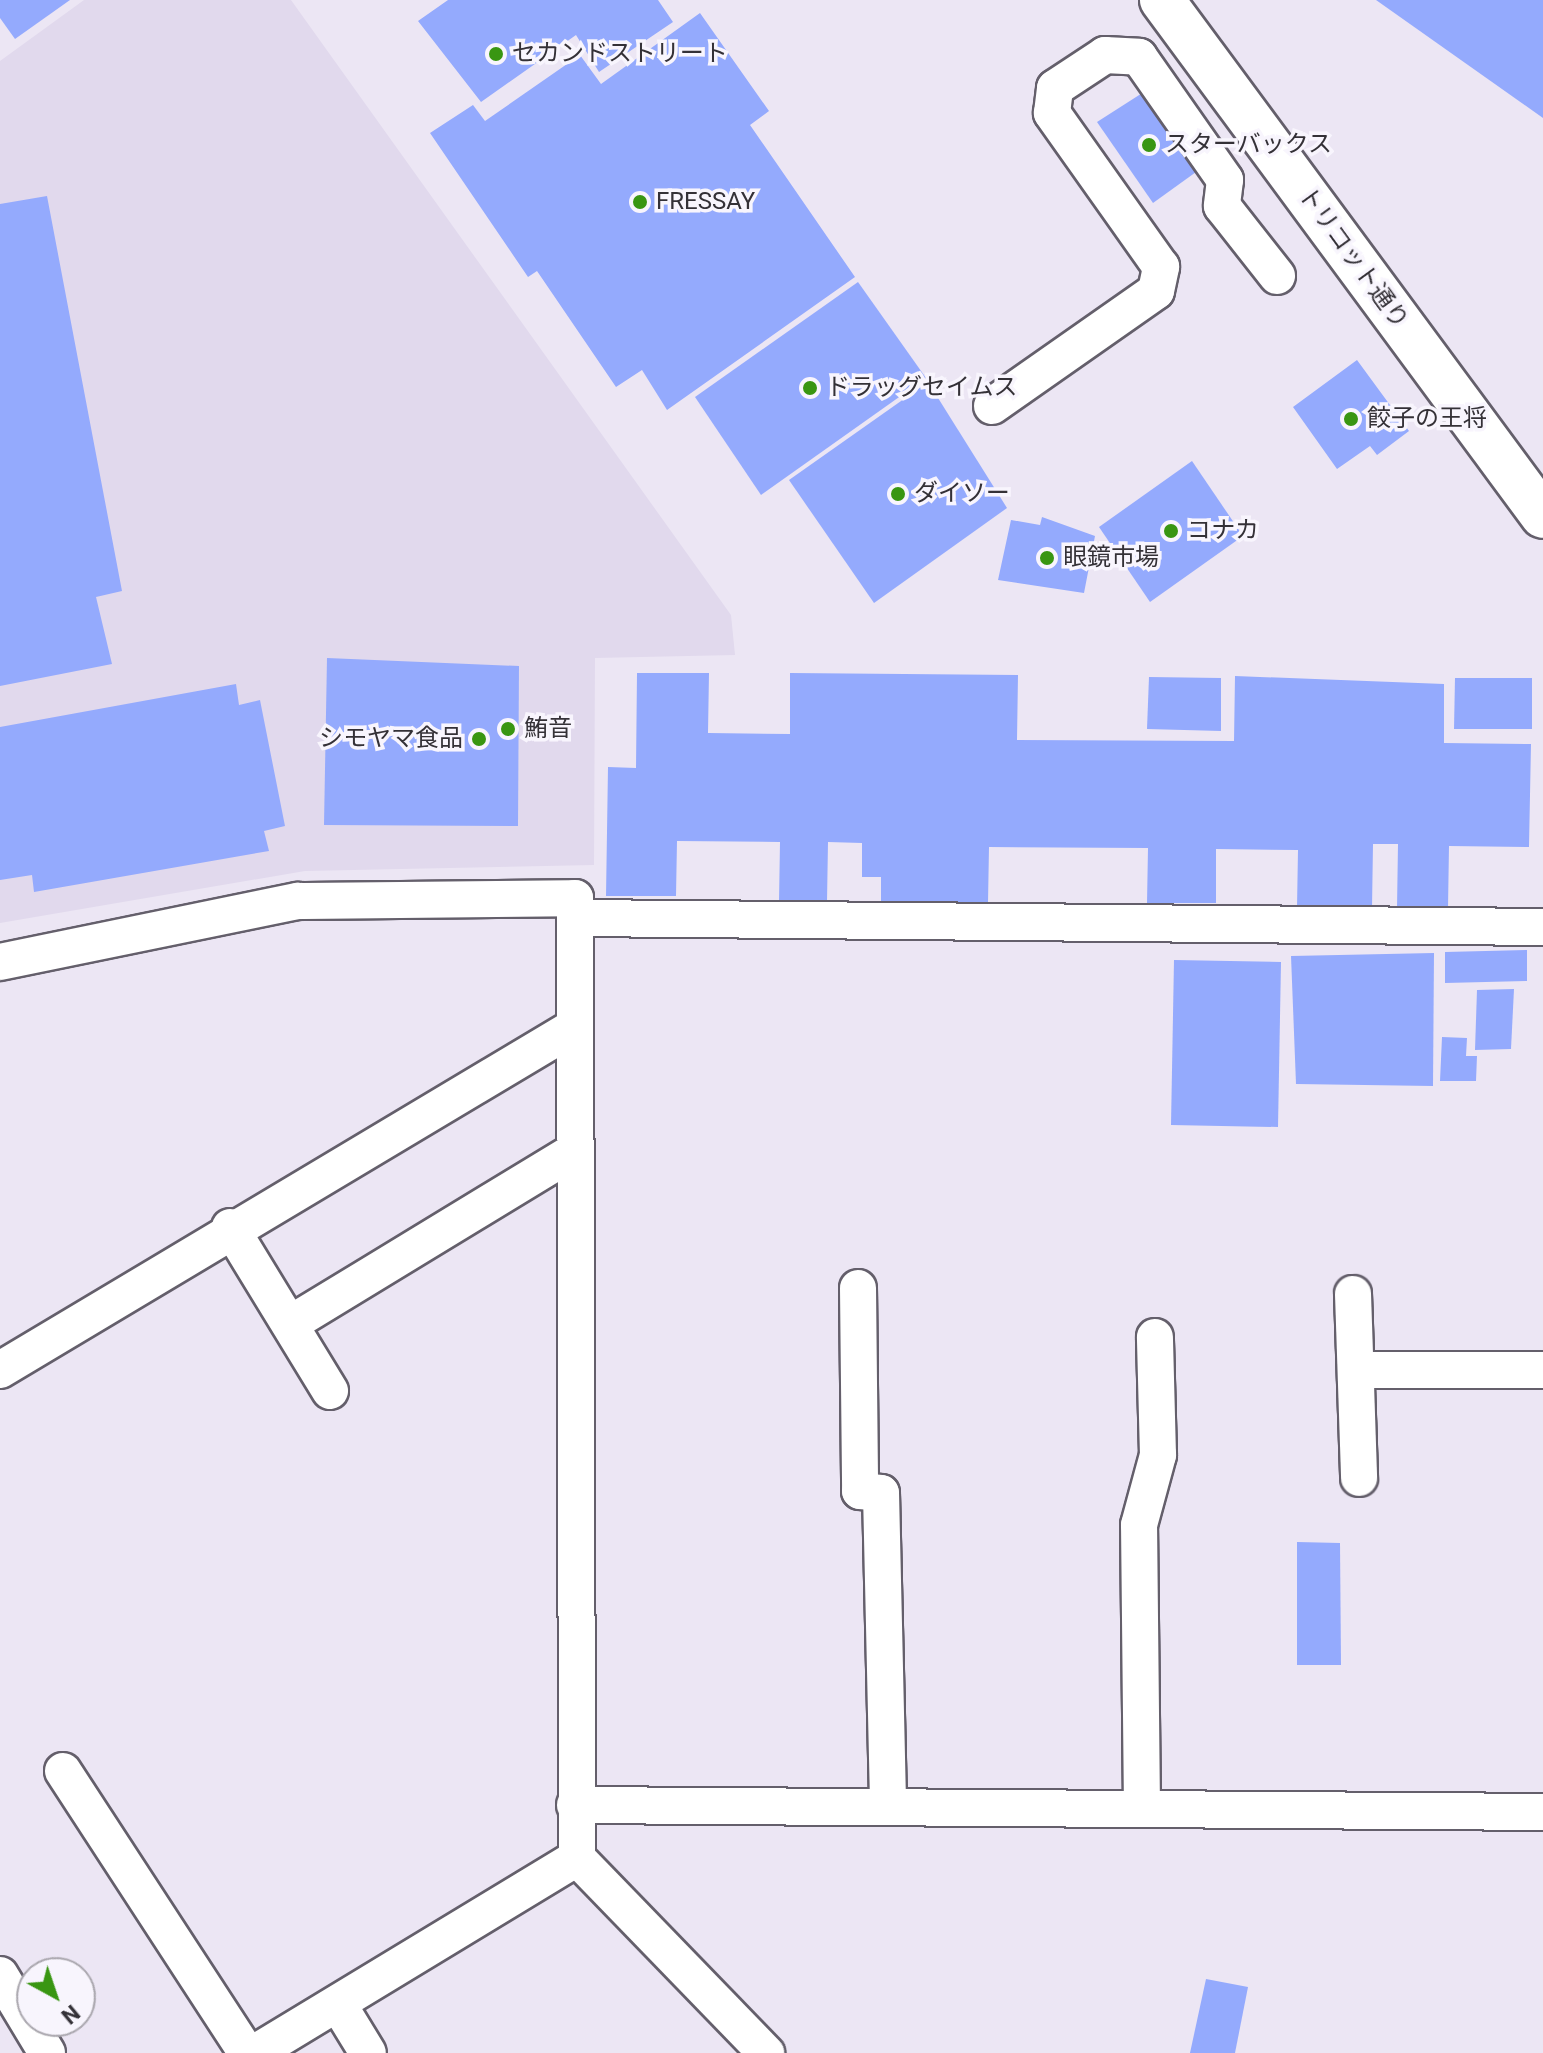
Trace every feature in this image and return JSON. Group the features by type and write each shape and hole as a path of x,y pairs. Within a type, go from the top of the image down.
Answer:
{"highway":[{"name":"トリコット通り","path":"1162,0 1543,516"}],"street":[{"path":"992,406 1156,291 1161,267 1052,113 1055,88 1105,55 1139,57 1225,180 1222,206 1277,276"},
{"path":"0,962 298,901 575,898 570,1154 577,1858 766,2053"},
{"path":"576,918 1543,927"},
{"path":"0,1370 230,1227 571,1029"},
{"path":"290,1324 570,1154"},
{"path":"230,1227 330,1391"},
{"path":"858,1288 860,1491 881,1493 888,1807"},
{"path":"1353,1294 1359,1478"},
{"path":"1142,1809 1139,1525 1158,1455 1157,1334"},
{"path":"1356,1370 1543,1370"},
{"path":"63,1771 247,2053"},
{"path":"575,1805 1543,1812"},
{"path":"255,2053 577,1858"},
{"path":"0,1975 47,2053"},
{"path":"338,2004 368,2053"}],"shaded area":[{"path":"84,0 291,0 731,615 735,655 595,658 594,865 305,871 0,923 0,61"}],"building":[{"path":"0,0 70,0 15,39 0,18"},
{"name":"セカンドストリート","path":"448,0 658,0 673,22 599,72 576,35 481,102 418,21"},
{"path":"1376,0 1543,0 1543,118"},
{"name":"FRESSAY","path":"700,13 769,111 750,125 855,277 667,410 642,370 616,387 537,271 528,277 430,133 473,105 485,121 580,55 601,84"},
{"name":"スターバックス","path":"1147,90 1203,167 1153,203 1097,122"},
{"path":"47,196 122,591 96,597 112,664 0,686 0,204"},
{"name":"ドラッグセイムス","path":"858,282 926,378 761,495 695,397"},
{"name":"餃子の王将","path":"1357,360 1409,431 1377,455 1370,446 1337,469 1293,407"},
{"name":"ダイソー","path":"928,382 1007,508 874,603 789,480"},
{"name":"コナカ","path":"1192,461 1243,536 1150,602 1099,527"},
{"name":"眼鏡市場","path":"1042,517 1095,536 1084,593 998,580 1011,520 1040,525"},
{"path":"327,658 519,666 518,826 324,825"},
{"path":"637,673 709,673 708,733 790,734 790,673 1018,675 1017,740 1234,741 1235,676 1444,684 1444,743 1531,744 1529,847 1449,846 1448,908 1397,908 1398,844 1373,844 1372,908 1297,907 1298,850 1216,849 1216,903 1147,903 1148,848 989,847 988,903 881,902 881,877 862,877 862,843 828,842 827,902 779,902 780,842 677,841 676,896 606,896 608,767 636,768"},
{"path":"1149,677 1221,678 1221,731 1147,729"},
{"path":"1455,678 1532,678 1532,729 1454,729"},
{"path":"236,684 239,705 260,700 285,826 264,831 269,851 34,892 32,875 0,880 0,727"},
{"path":"1527,950 1527,981 1445,983 1445,952"},
{"path":"1434,953 1433,1086 1296,1084 1291,956"},
{"path":"1174,960 1281,962 1278,1127 1171,1125"},
{"path":"1514,989 1511,1049 1475,1050 1477,990"},
{"path":"1442,1037 1467,1038 1466,1056 1477,1056 1476,1081 1440,1081"},
{"path":"1297,1542 1340,1543 1341,1665 1297,1665"},
{"path":"1206,1979 1248,1987 1235,2053 1190,2053"}],"place":[{"name":"セカンドストリート","path":"496,54"},
{"name":"スターバックス","path":"1149,145"},
{"name":"FRESSAY","path":"640,202"},
{"name":"ドラッグセイムス","path":"810,388"},
{"name":"餃子の王将","path":"1351,419"},
{"name":"ダイソー","path":"898,494"},
{"name":"コナカ","path":"1171,531"},
{"name":"眼鏡市場","path":"1047,558"},
{"name":"鮪音","path":"508,729"},
{"name":"シモヤマ食品","path":"479,739"}]}
